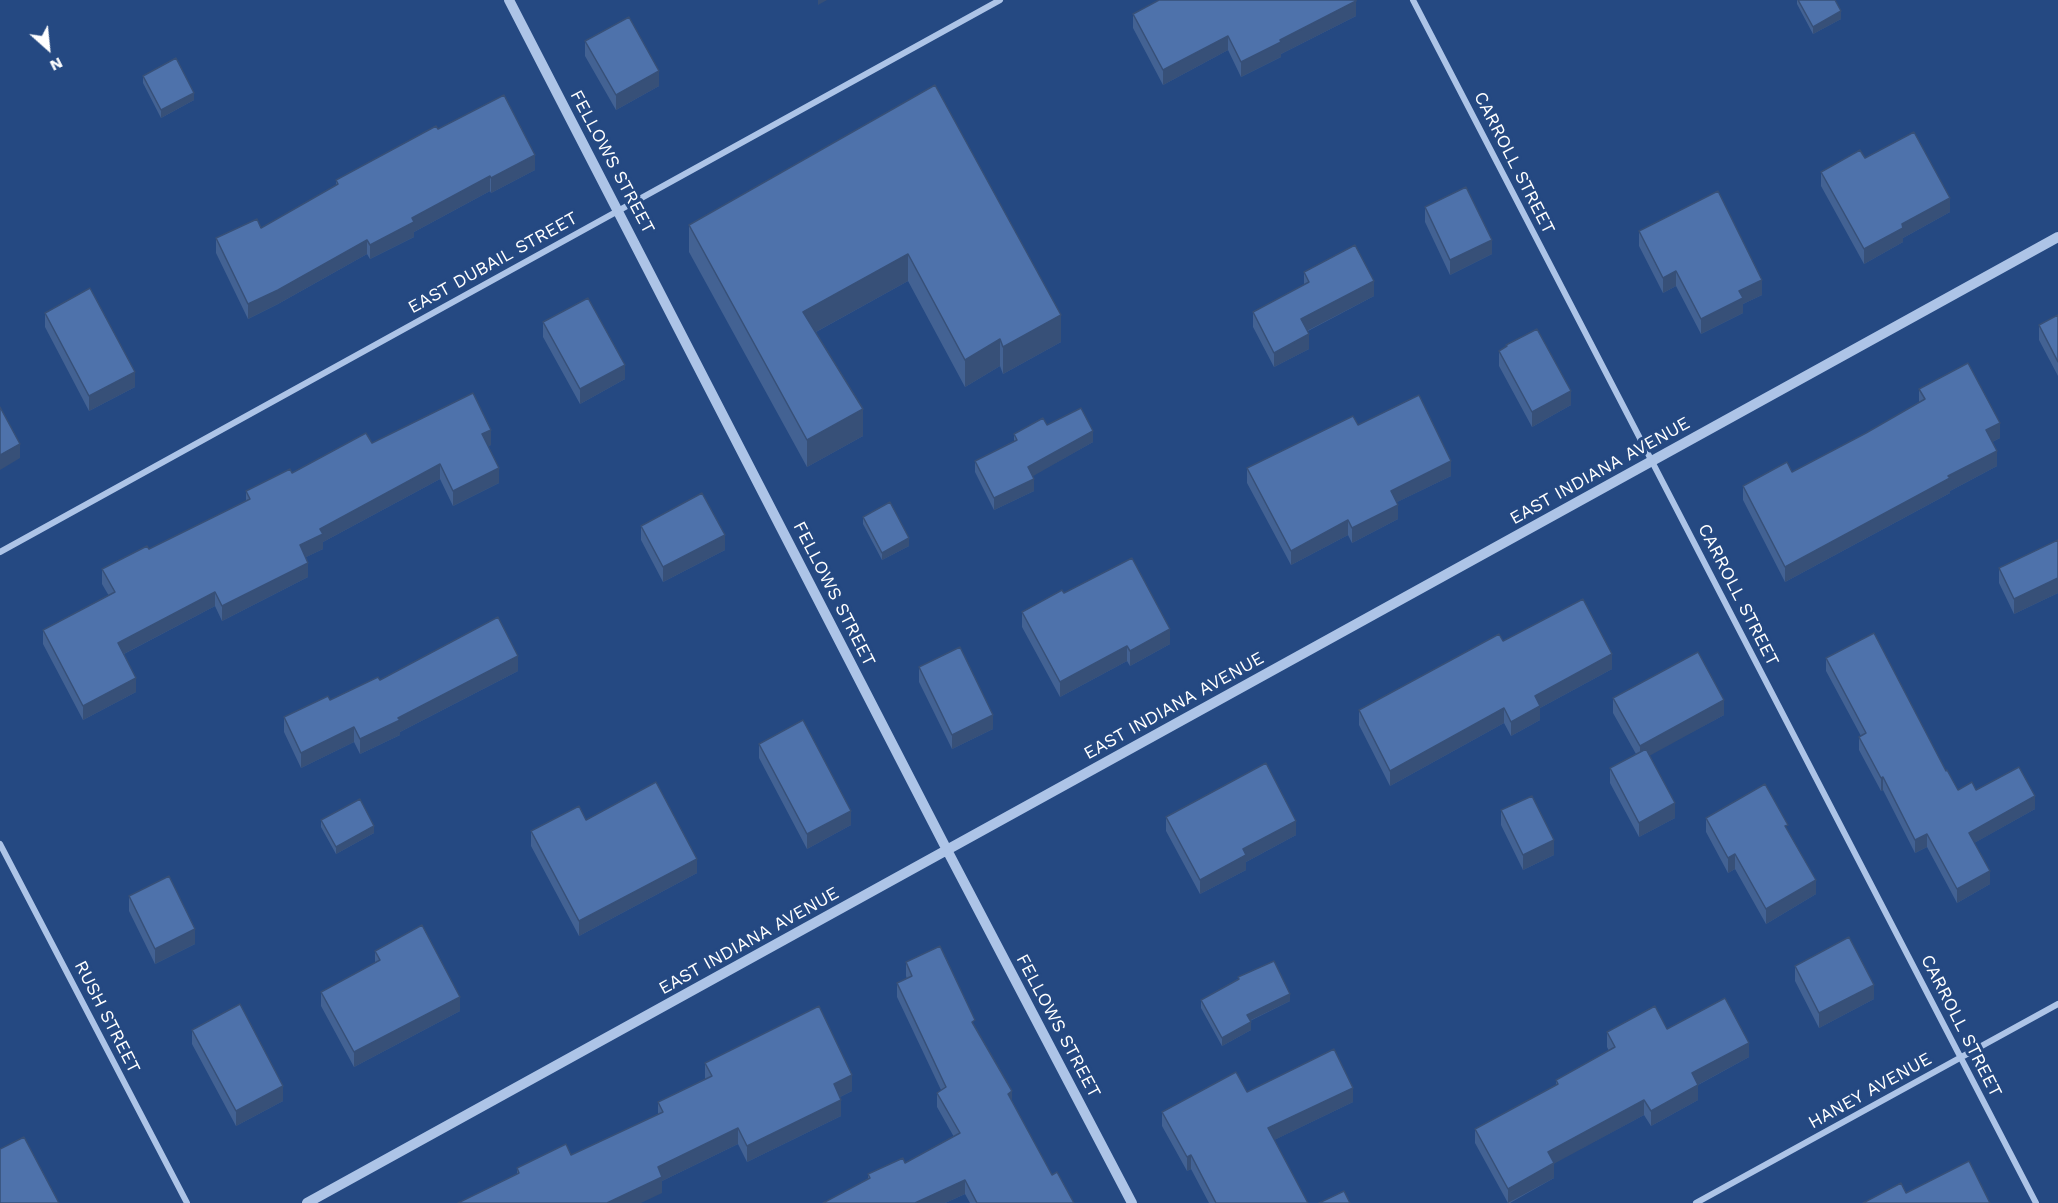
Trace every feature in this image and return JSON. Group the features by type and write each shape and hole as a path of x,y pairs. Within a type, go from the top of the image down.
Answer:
{"street":[{"name":"FELLOWS STREET","path":"509,0 947,850 1132,1203"},
{"name":"EAST DUBAIL STREET","path":"0,552 1000,0"},
{"name":"CARROLL STREET","path":"1413,0 2036,1203"},
{"name":"EAST INDIANA AVENUE","path":"307,1203 2058,237"},
{"name":"RUSH STREET","path":"0,844 187,1203"},
{"name":"HANEY AVENUE","path":"1696,1203 2058,1004"}],"building":[{"path":"1159,0 1356,1 1241,62 1228,36 1163,70 1133,14"},
{"path":"1798,0 1835,0 1841,11 1813,27"},
{"path":"629,17 659,71 616,95 585,41"},
{"path":"176,58 194,93 161,110 143,76"},
{"path":"935,85 1061,315 1003,347 1000,339 965,360 908,254 803,312 863,409 807,440 689,225"},
{"path":"504,95 535,155 491,178 490,176 412,218 414,222 370,245 367,240 278,290 248,304 216,238 257,219 261,228 338,184 336,180 436,126 438,129"},
{"path":"1914,132 1950,198 1902,224 1903,228 1864,249 1821,172 1860,150 1865,158"},
{"path":"1466,187 1492,240 1450,260 1425,207"},
{"path":"1718,191 1762,280 1739,291 1743,298 1701,319 1676,271 1663,278 1639,231"},
{"path":"1355,245 1374,281 1301,319 1309,334 1274,353 1253,312 1309,282 1304,272"},
{"path":"90,288 135,372 89,396 45,313"},
{"path":"588,298 625,365 580,389 543,322"},
{"path":"2058,315 2058,362 2039,325"},
{"path":"1537,329 1571,391 1532,412 1499,351"},
{"path":"1968,363 2000,423 1986,430 1997,451 1785,567 1743,486 1787,462 1792,472 1866,433 1925,399 1919,389"},
{"path":"473,393 491,430 482,434 499,468 453,491 440,464 320,529 323,534 300,545 308,563 222,606 215,592 118,643 136,678 83,706 43,630 115,592 102,569 147,546 149,549 250,499 246,491 290,469 292,473 366,433 372,443"},
{"path":"1419,395 1451,461 1391,491 1398,505 1352,528 1348,520 1291,551 1247,468 1353,416 1358,425"},
{"path":"0,407 20,444 0,455"},
{"path":"1081,408 1093,431 1028,467 1034,479 994,498 975,461 1017,440 1014,434 1043,418 1047,425"},
{"path":"702,493 725,535 663,567 641,526"},
{"path":"890,502 909,538 882,553 863,517"},
{"path":"2058,540 2058,578 2014,599 1999,568"},
{"path":"1132,558 1170,629 1130,651 1127,646 1060,682 1022,612 1062,590 1064,593"},
{"path":"1583,599 1612,654 1535,696 1540,706 1511,722 1504,708 1390,771 1359,710 1499,634 1503,641"},
{"path":"498,617 518,656 360,739 354,727 301,753 284,717 328,696 330,700 378,677 380,680"},
{"path":"1874,633 1958,790 1972,782 1976,790 2019,767 2035,796 1969,833 1990,871 1957,889 1927,834 1915,840 1883,777 1881,778 1859,737 1866,733 1826,658"},
{"path":"960,647 993,715 952,735 919,667"},
{"path":"1698,652 1724,700 1640,746 1613,698"},
{"path":"803,720 851,811 807,834 759,744"},
{"path":"1646,749 1675,803 1639,823 1610,768"},
{"path":"1266,763 1296,821 1243,849 1246,855 1200,880 1166,817"},
{"path":"656,782 697,859 579,921 531,831 579,806 586,820"},
{"path":"1765,784 1788,825 1785,826 1816,880 1766,909 1735,854 1728,858 1706,818"},
{"path":"1532,796 1554,840 1523,855 1501,810"},
{"path":"360,799 374,826 336,847 321,820"},
{"path":"169,876 195,929 155,949 129,896"},
{"path":"422,925 460,997 354,1052 321,992 380,960 375,951"},
{"path":"1849,937 1874,985 1819,1013 1795,966"},
{"path":"940,946 975,1020 972,1022 1012,1091 1008,1094 1052,1175 1057,1172 1074,1203 977,1203 965,1180 915,1203 823,1203 870,1178 868,1174 903,1158 905,1163 960,1133 937,1093 946,1087 897,983 912,976 906,962"},
{"path":"1274,961 1290,994 1247,1015 1251,1022 1222,1038 1201,1000 1239,979 1238,977"},
{"path":"1725,998 1749,1043 1692,1073 1698,1085 1651,1111 1644,1100 1548,1152 1554,1163 1508,1189 1475,1129 1558,1084 1556,1080 1615,1047 1607,1032 1655,1006 1667,1029"},
{"path":"240,1004 283,1086 236,1111 192,1030"},
{"path":"819,1006 852,1075 834,1084 841,1100 747,1146 738,1128 658,1167 662,1177 607,1203 458,1203 519,1173 517,1168 566,1144 571,1155 663,1112 658,1102 712,1076 705,1063"},
{"path":"1334,1049 1353,1088 1268,1128 1308,1203 1216,1203 1191,1155 1187,1157 1162,1112 1236,1072 1247,1092"},
{"path":"24,1137 59,1203 0,1203 0,1149"},
{"path":"1969,1161 1990,1203 1863,1203 1901,1183 1906,1193"},
{"path":"1344,1191 1350,1203 1319,1203"}]}
